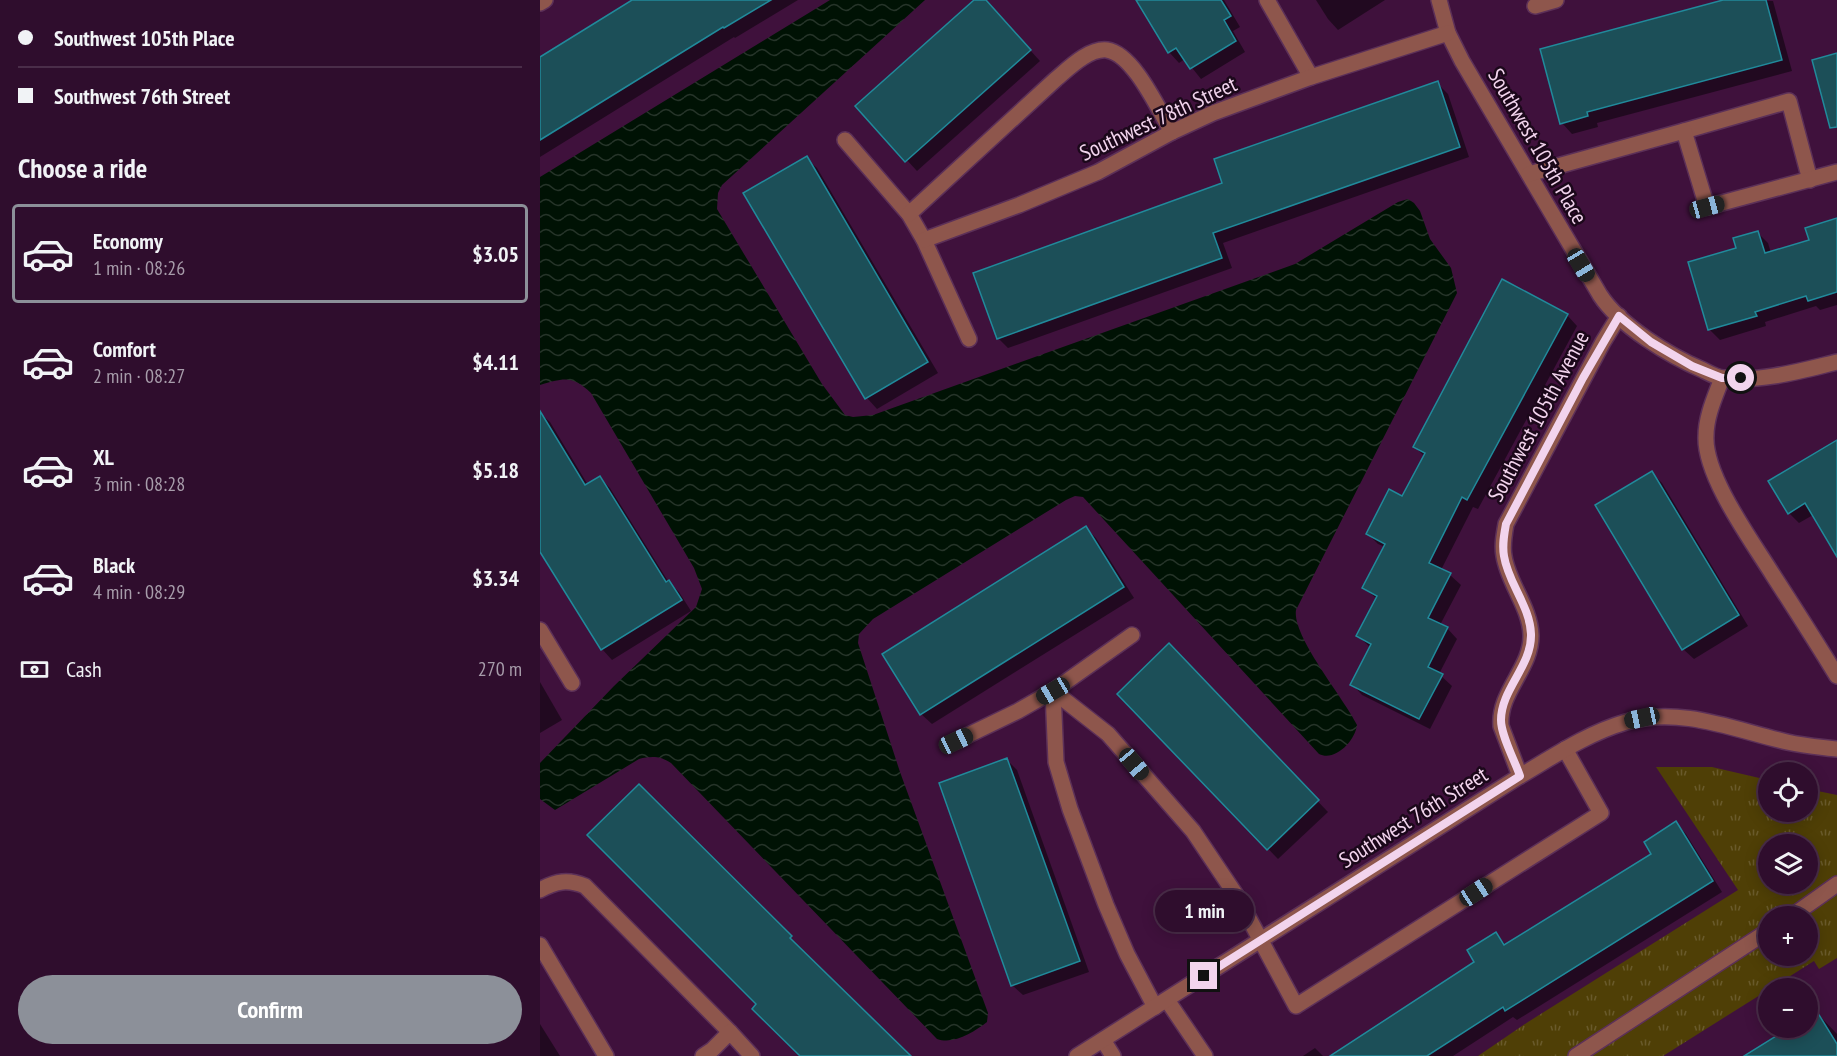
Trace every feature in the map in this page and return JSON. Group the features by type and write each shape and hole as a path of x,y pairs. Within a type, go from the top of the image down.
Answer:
{"street":[{"path":"540,3 545,0"},
{"path":"1267,0 1311,77"},
{"name":"Southwest 105th Place","path":"1439,0 1448,33 1462,61 1600,296 1640,334 1662,349 1722,378"},
{"path":"1535,6 1556,0"},
{"name":"Southwest 78th Street","path":"924,240 1098,172 1172,132 1213,113 1311,77 1448,33"},
{"path":"909,214 1056,79 1076,62 1096,52 1108,50 1126,61 1140,77 1172,132"},
{"path":"1529,174 1789,101 1810,180"},
{"path":"1684,131 1707,207 1837,172"},
{"path":"845,140 909,214 924,240 969,339"},
{"name":"Southwest 105th Avenue","path":"1520,776 1501,719 1504,701 1525,660 1531,636 1525,612 1504,557 1503,541 1506,524 1583,378 1619,316"},
{"path":"1837,362 1760,378 1722,378 1708,416 1705,436 1711,464 1743,527 1837,676"},
{"path":"540,630 572,683"},
{"path":"956,741 1053,691 1132,635"},
{"path":"1053,691 1108,734 1193,831 1238,898 1296,1006 1601,813 1565,749"},
{"path":"1053,691 1056,762 1106,904 1127,954 1161,1003 1205,1056"},
{"name":"Southwest 76th Street","path":"1080,1055 1520,776 1565,749 1627,721 1658,717 1689,718 1789,743 1837,748"},
{"path":"540,890 552,884 571,881 585,886 752,1056"},
{"path":"1806,906 1837,884"},
{"path":"1576,1056 1758,938"},
{"path":"540,945 606,1056"},
{"path":"703,1056 730,1032"},
{"path":"1103,1040 1113,1056"}],"green space":[{"path":"1656,767 1712,767 1758,778 1758,822 1818,822 1818,791 1837,795 1837,958 1819,969 1817,966 1818,906 1758,906 1758,966 1806,966 1787,978 1758,978 1758,996 1663,1056 1478,1056 1738,890"}],"water":[{"path":"830,0 925,0 722,185 718,193 717,209 822,384 845,415 853,417 873,415 1295,264 1398,202 1408,199 1420,211 1430,239 1451,268 1457,293 1296,610 1302,636 1357,725 1348,743 1338,753 1325,756 1319,754 1083,497 1075,496 1066,500 873,619 859,634 858,643 900,772 988,1013 987,1022 982,1026 964,1037 950,1040 937,1039 671,763 656,757 639,759 555,810 540,799 540,763 614,686 696,607 702,589 694,568 591,393 578,383 567,380 540,385 540,177"}],"building":[{"path":"632,0 771,0 540,140 540,57"},
{"path":"974,0 986,0 1031,50 905,162 855,106"},
{"path":"1136,0 1221,0 1231,16 1224,20 1236,41 1190,69 1176,48 1168,53"},
{"path":"1723,0 1766,0 1782,60 1587,112 1588,116 1560,124 1540,49"},
{"path":"1837,53 1837,127 1830,128 1812,60"},
{"path":"1438,81 1460,147 1213,233 1222,258 997,339 973,273 1222,183 1214,159"},
{"path":"807,156 928,362 865,399 743,193"},
{"path":"1837,218 1837,292 1808,301 1806,296 1755,312 1757,316 1708,330 1688,262 1736,248 1733,238 1758,231 1765,253 1809,240 1805,228"},
{"path":"1502,279 1568,314 1467,500 1462,497 1429,563 1451,573 1428,618 1448,627 1428,667 1443,674 1419,719 1350,685 1371,644 1356,636 1377,596 1362,588 1385,544 1366,534 1389,489 1402,496 1425,453 1413,447"},
{"path":"540,411 585,485 600,476 666,582 669,580 682,600 601,650 540,552"},
{"path":"1837,440 1837,557 1805,503 1788,514 1768,481"},
{"path":"1652,471 1739,615 1682,650 1595,505"},
{"path":"1086,526 1124,587 920,715 882,654"},
{"path":"1169,643 1319,800 1267,850 1117,694"},
{"path":"1007,758 1080,961 1011,986 939,783"},
{"path":"639,784 792,936 790,938 911,1056 800,1056 752,1009 756,1004 587,835"},
{"path":"1676,821 1713,881 1505,1011 1503,1007 1427,1056 1330,1056 1474,962 1467,950 1496,932 1504,945 1651,854 1644,842"},
{"path":"1818,1013 1837,1044 1837,1056 1744,1056 1773,1038 1818,1038"}],"route":[{"path":"1204,976 1520,776 1501,726 1501,719 1504,701 1525,660 1531,636 1530,625 1504,557 1503,541 1506,524 1583,378 1619,316 1651,342 1692,366 1722,378 1741,378"}]}
